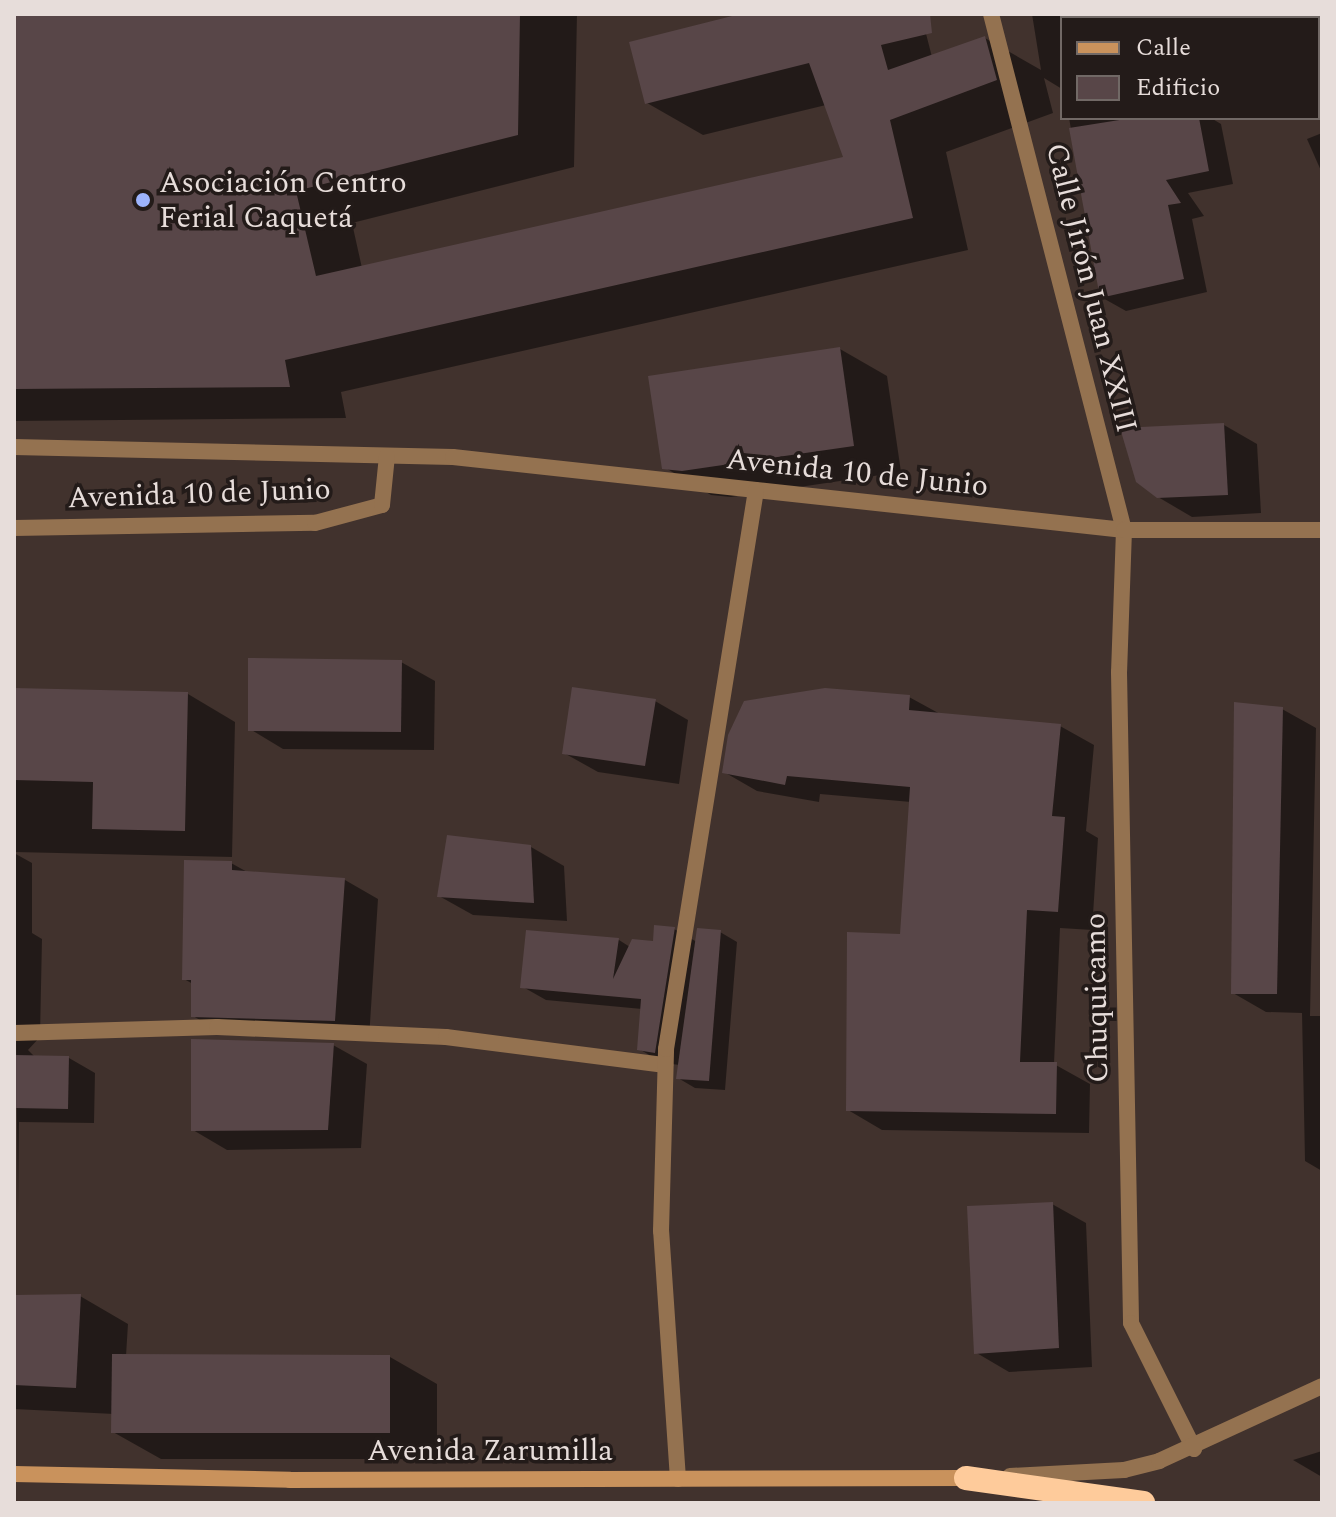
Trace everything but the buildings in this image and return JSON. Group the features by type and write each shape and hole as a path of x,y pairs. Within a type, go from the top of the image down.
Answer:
{"highway":[{"path":"966,1478 1143,1503"}],"main road":[{"name":"Avenida Zarumilla","path":"14,1474 966,1478"}],"street":[{"name":"Calle Jirón Juan XXIII","path":"991,14 1124,530"},
{"name":"Avenida 10 de Junio","path":"14,447 453,457 1124,530 1322,530"},
{"name":"Avenida 10 de Junio","path":"14,528 315,523 382,505 387,456"},
{"path":"678,1479 661,1231 665,1065 756,490"},
{"name":"Chuquicamo","path":"1124,530 1119,672 1131,1323 1194,1449"},
{"path":"14,1033 217,1027 446,1037 665,1065"},
{"path":"966,1478 1124,1470 1194,1449 1322,1386"}],"place":[{"name":"Asociación Centro Ferial Caquetá","path":"143,200"}]}
